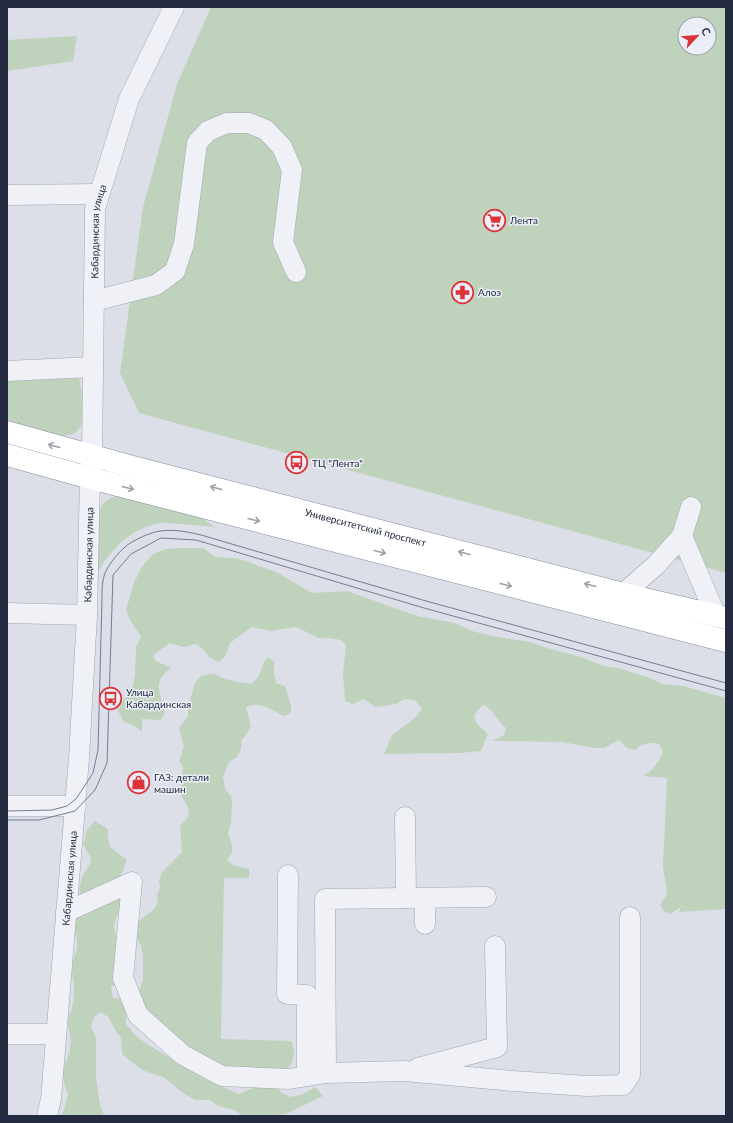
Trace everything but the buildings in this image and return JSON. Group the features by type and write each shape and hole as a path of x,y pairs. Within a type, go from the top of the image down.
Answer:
{"highway":[{"name":"Университетский проспект","path":"7,432 623,594 721,617"},
{"name":"Университетский проспект","path":"7,455 90,478 724,641"}],"street":[{"name":"Кабардинская улица","path":"47,1116 51,1098 76,806 87,614 90,478 92,455 95,209 129,99 174,7"},
{"path":"94,301 156,285 176,271 184,244 197,143 208,131 227,123 249,123 266,130 282,147 292,170 283,242 296,272"},
{"path":"7,195 99,194"},
{"path":"7,372 93,367"},
{"path":"623,594 656,565 682,536 691,507"},
{"path":"682,536 721,617"},
{"path":"7,613 87,614"},
{"path":"7,806 76,806"},
{"path":"406,817 415,898 425,924"},
{"path":"288,875 287,994 307,995 316,1075"},
{"path":"66,912 132,882 123,978 138,1015 183,1055 222,1076 289,1079 316,1075 404,1071 587,1086 623,1085 630,1075 630,917"},
{"path":"316,1075 325,900 486,896"},
{"path":"404,1071 497,1047 495,946"},
{"path":"7,1034 56,1034"}],"green space":[{"path":"211,7 726,7 726,573 139,413 120,373 143,207 177,84"},
{"path":"77,36 73,61 7,71 7,40"},
{"path":"76,359 84,407 81,426 74,434 57,437 7,423 7,362"},
{"path":"123,495 202,518 215,527 164,523 150,525 139,530 121,543 105,560 93,580 97,514 101,506 107,500"},
{"path":"203,548 215,557 235,558 246,561 278,573 312,593 347,591 417,616 455,623 472,631 497,637 530,642 584,658 603,666 618,668 647,677 663,684 683,686 726,698 726,909 679,912 683,900 680,908 670,914 665,912 660,905 667,894 663,866 667,778 643,776 657,763 663,752 659,744 646,744 635,750 627,748 619,740 604,748 595,748 562,742 492,741 504,735 506,728 484,705 477,710 474,717 477,724 488,734 481,751 460,753 384,754 392,735 416,717 422,709 415,700 405,699 396,704 376,707 363,699 353,704 345,701 343,673 346,646 341,640 319,638 296,627 271,631 252,627 230,643 225,656 219,662 209,657 203,649 196,644 183,647 169,643 153,656 156,661 171,668 161,678 159,683 165,713 161,720 142,719 142,732 133,725 124,722 118,711 132,688 135,676 136,647 141,637 130,620 126,610 134,583 141,568 152,555 165,549"},
{"path":"268,657 274,662 276,683 285,686 291,705 291,713 284,716 270,709 257,705 246,707 251,726 241,741 241,749 237,757 229,762 223,776 225,789 231,796 232,802 231,824 228,833 232,845 232,852 227,860 233,865 249,869 249,878 224,878 221,1039 291,1041 294,1049 294,1056 290,1066 283,1072 219,1066 186,1051 150,1020 139,992 143,979 143,957 141,945 135,936 137,922 152,911 158,903 157,895 160,888 159,880 162,872 182,852 180,826 188,817 189,809 181,795 183,766 179,761 184,747 179,728 188,716 188,707 195,683 201,676 214,673 218,676 236,682 251,684 260,674 263,664"},
{"path":"95,821 108,829 110,847 127,860 120,879 121,905 114,925 123,978 111,987 113,998 122,999 126,1010 126,1024 138,1038 178,1063 204,1079 239,1094 258,1086 274,1085 281,1092 290,1097 303,1094 315,1087 323,1096 288,1113 275,1116 242,1115 234,1110 218,1106 210,1100 195,1100 183,1093 165,1078 142,1070 122,1054 121,1038 109,1018 101,1012 94,1017 91,1027 96,1038 96,1077 100,1105 104,1116 61,1116 68,1093 65,1087 62,1071 69,1054 71,1041 67,1019 71,1012 74,997 71,966 77,949 77,938 73,923 82,903 80,897 81,882 91,862 90,856 83,845 87,830"}],"tram line":[{"path":"7,811 52,810 67,806 76,799 93,773 98,750 102,584 106,571 112,561 125,547 137,539 157,531 166,530 201,535 426,601 726,683"},
{"path":"7,820 39,820 75,811 95,790 107,763 113,575 131,554 161,538 196,540 424,608 726,691"}],"place":[{"name":"Лента","path":"495,220"},
{"name":"Алоэ","path":"462,292"},
{"name":"ТЦ \"Лента\"","path":"296,463"},
{"name":"Улица Кабардинская","path":"110,698"},
{"name":"ГАЗ: детали машин","path":"139,783"}]}
